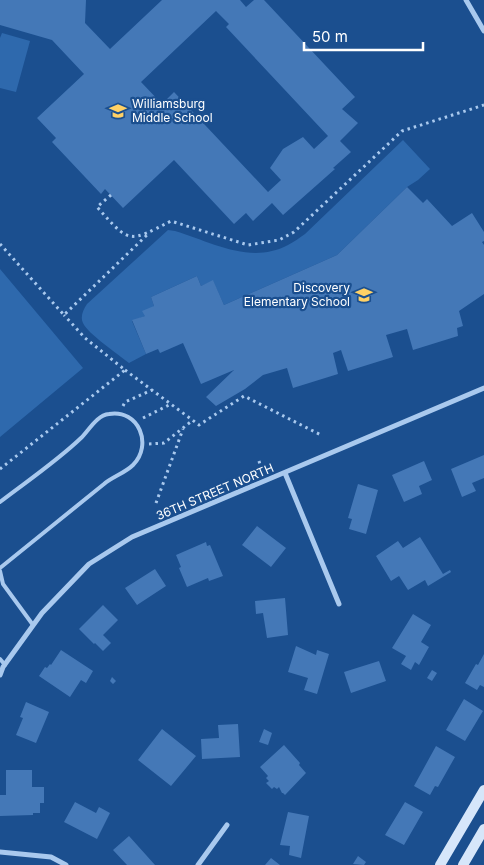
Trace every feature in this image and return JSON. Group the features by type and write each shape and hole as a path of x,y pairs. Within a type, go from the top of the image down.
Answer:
{"main road":[{"path":"440,865 484,790"},
{"path":"463,865 484,829"}],"street":[{"path":"466,0 484,31"},
{"name":"36TH STREET NORTH","path":"0,675 42,612 89,564 132,537 484,388"},
{"path":"285,473 339,604"},
{"path":"198,865 227,824"},
{"path":"0,852 51,857 66,865"}],"lane":[{"path":"0,502 80,438 96,421 108,414 122,414 135,422 143,435 142,451 132,466 110,478 0,570 3,584 33,625"},
{"path":"0,659 5,665"}],"path":[{"path":"111,196 97,207 120,232 129,236 140,237 172,221 248,245 279,240 294,232 402,131 484,105"},
{"path":"64,315 152,231"},
{"path":"0,244 85,338 199,425 244,396 321,435"},
{"path":"0,469 125,370"},
{"path":"118,414 125,402 152,390"},
{"path":"135,422 171,404"},
{"path":"142,444 164,443 193,420"},
{"path":"156,503 183,428"}],"shaded area":[{"path":"2,33 30,41 16,92 0,88 0,38"},
{"path":"403,140 430,169 407,187 337,255 224,305 213,281 201,286 197,276 151,297 154,306 145,316 132,321 146,354 129,363 97,338 83,323 82,314 87,304 168,230 231,250 260,253 274,251 290,244 305,234"},
{"path":"0,269 83,368 0,437"}],"building":[{"name":"Williamsburg Middle School","path":"0,0 86,0 85,23 110,49 162,0 240,0 246,7 254,0 264,0 355,97 342,109 358,123 340,141 351,152 333,168 335,169 283,215 272,203 253,221 246,213 234,224 174,160 123,208 105,189 101,194 52,142 56,138 37,118 84,74 52,40 0,25","holes":["216,11 229,24 226,27 328,136 314,149 303,137 283,149 270,168 281,180 268,192 174,92 162,104 141,82"]},
{"name":"Discovery Elementary School","path":"407,187 423,203 427,199 452,226 472,213 484,232 484,241 482,242 484,245 484,294 459,311 463,326 457,328 458,336 413,350 407,329 386,335 393,357 348,371 341,350 333,353 338,374 293,388 287,368 263,375 245,389 216,406 206,397 234,370 201,384 183,343 160,353 158,349 146,354 132,320 145,316 142,311 154,306 151,297 197,276 201,286 213,280 224,305 337,255"},
{"path":"484,455 484,478 472,483 476,491 462,497 451,469"},
{"path":"424,461 432,480 419,486 422,494 404,502 392,475"},
{"path":"358,484 378,490 366,534 349,529 352,519 348,518"},
{"path":"257,526 286,548 271,567 242,545"},
{"path":"420,537 443,574 450,570 451,572 428,586 425,580 408,590 399,576 391,581 376,556 398,541 403,548"},
{"path":"206,542 207,546 210,545 223,576 209,581 208,578 187,587 176,555"},
{"path":"155,569 166,586 137,605 125,588"},
{"path":"285,598 288,635 267,638 263,613 256,614 255,601"},
{"path":"103,605 118,620 103,635 111,643 103,651 79,629"},
{"path":"413,614 431,625 421,642 429,647 419,665 415,662 411,670 401,664 406,656 392,648"},
{"path":"296,646 316,655 317,650 329,654 317,694 304,690 308,678 288,672"},
{"path":"61,650 93,671 86,683 81,680 70,697 39,676 45,667 47,668 51,665"},
{"path":"484,654 484,687 480,685 477,690 465,683"},
{"path":"379,661 386,681 351,693 344,672"},
{"path":"432,670 437,673 432,681 427,678"},
{"path":"112,677 116,681 113,684 110,681"},
{"path":"464,699 483,711 465,741 446,730"},
{"path":"26,702 49,712 36,743 16,735 23,718 20,717"},
{"path":"238,724 240,757 202,759 201,739 219,738 218,725"},
{"path":"162,729 196,756 171,786 138,760"},
{"path":"264,729 272,733 268,745 259,742"},
{"path":"284,745 306,773 285,795 279,787 272,789 266,783 269,781 266,778 268,776 260,767"},
{"path":"436,746 455,757 438,787 435,786 430,795 414,786"},
{"path":"6,770 32,770 32,787 44,787 44,803 40,803 40,813 0,816 0,795 6,795"},
{"path":"75,802 96,813 99,807 110,813 97,839 64,822"},
{"path":"405,802 423,812 404,845 385,835"},
{"path":"288,812 309,816 301,858 289,855 290,846 280,845"},
{"path":"129,836 155,865 127,865 113,850"},
{"path":"358,856 366,862 364,865 353,864"},
{"path":"271,858 280,865 265,865"}],"place":[{"name":"Williamsburg Middle School","path":"118,111"},
{"name":"Discovery Elementary School","path":"364,295"}]}
